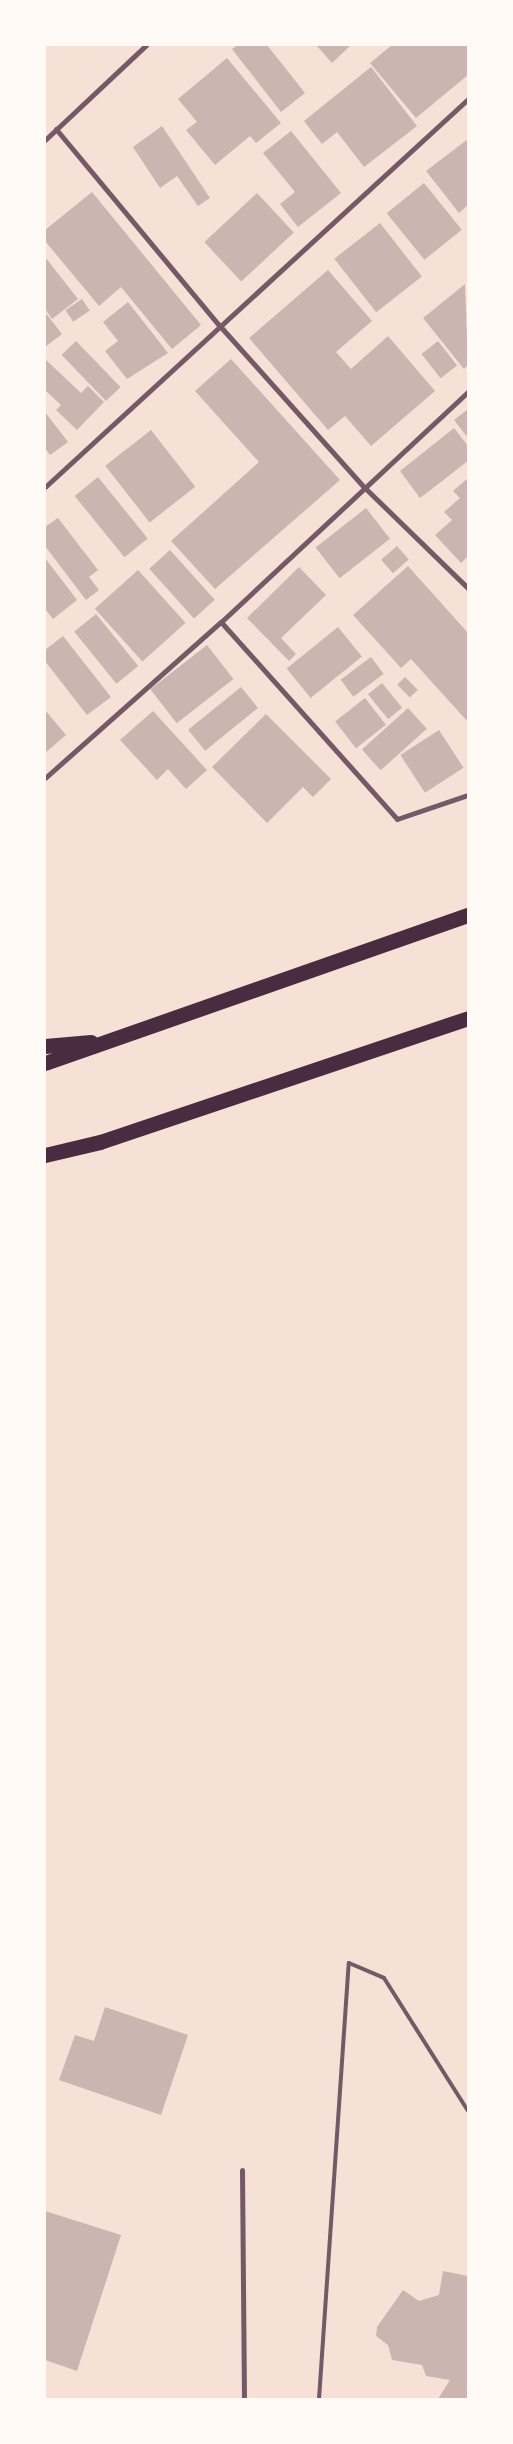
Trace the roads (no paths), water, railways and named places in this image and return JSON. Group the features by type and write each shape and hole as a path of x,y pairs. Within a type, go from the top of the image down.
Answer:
{"highway":[{"path":"45,1063 122,1040 468,915"},
{"path":"45,1160 468,1018"},
{"path":"45,1046 122,1040"},
{"path":"45,1155 100,1142"}],"street":[{"path":"45,140 146,45"},
{"path":"45,487 219,325 468,99"},
{"path":"56,129 219,325 364,487 468,588"},
{"path":"45,778 222,622 364,487 468,392"},
{"path":"222,622 397,818 468,795"},
{"path":"242,2170 244,2399"}],"lane":[{"path":"319,2399 349,1963 384,1978 468,2110"}]}
